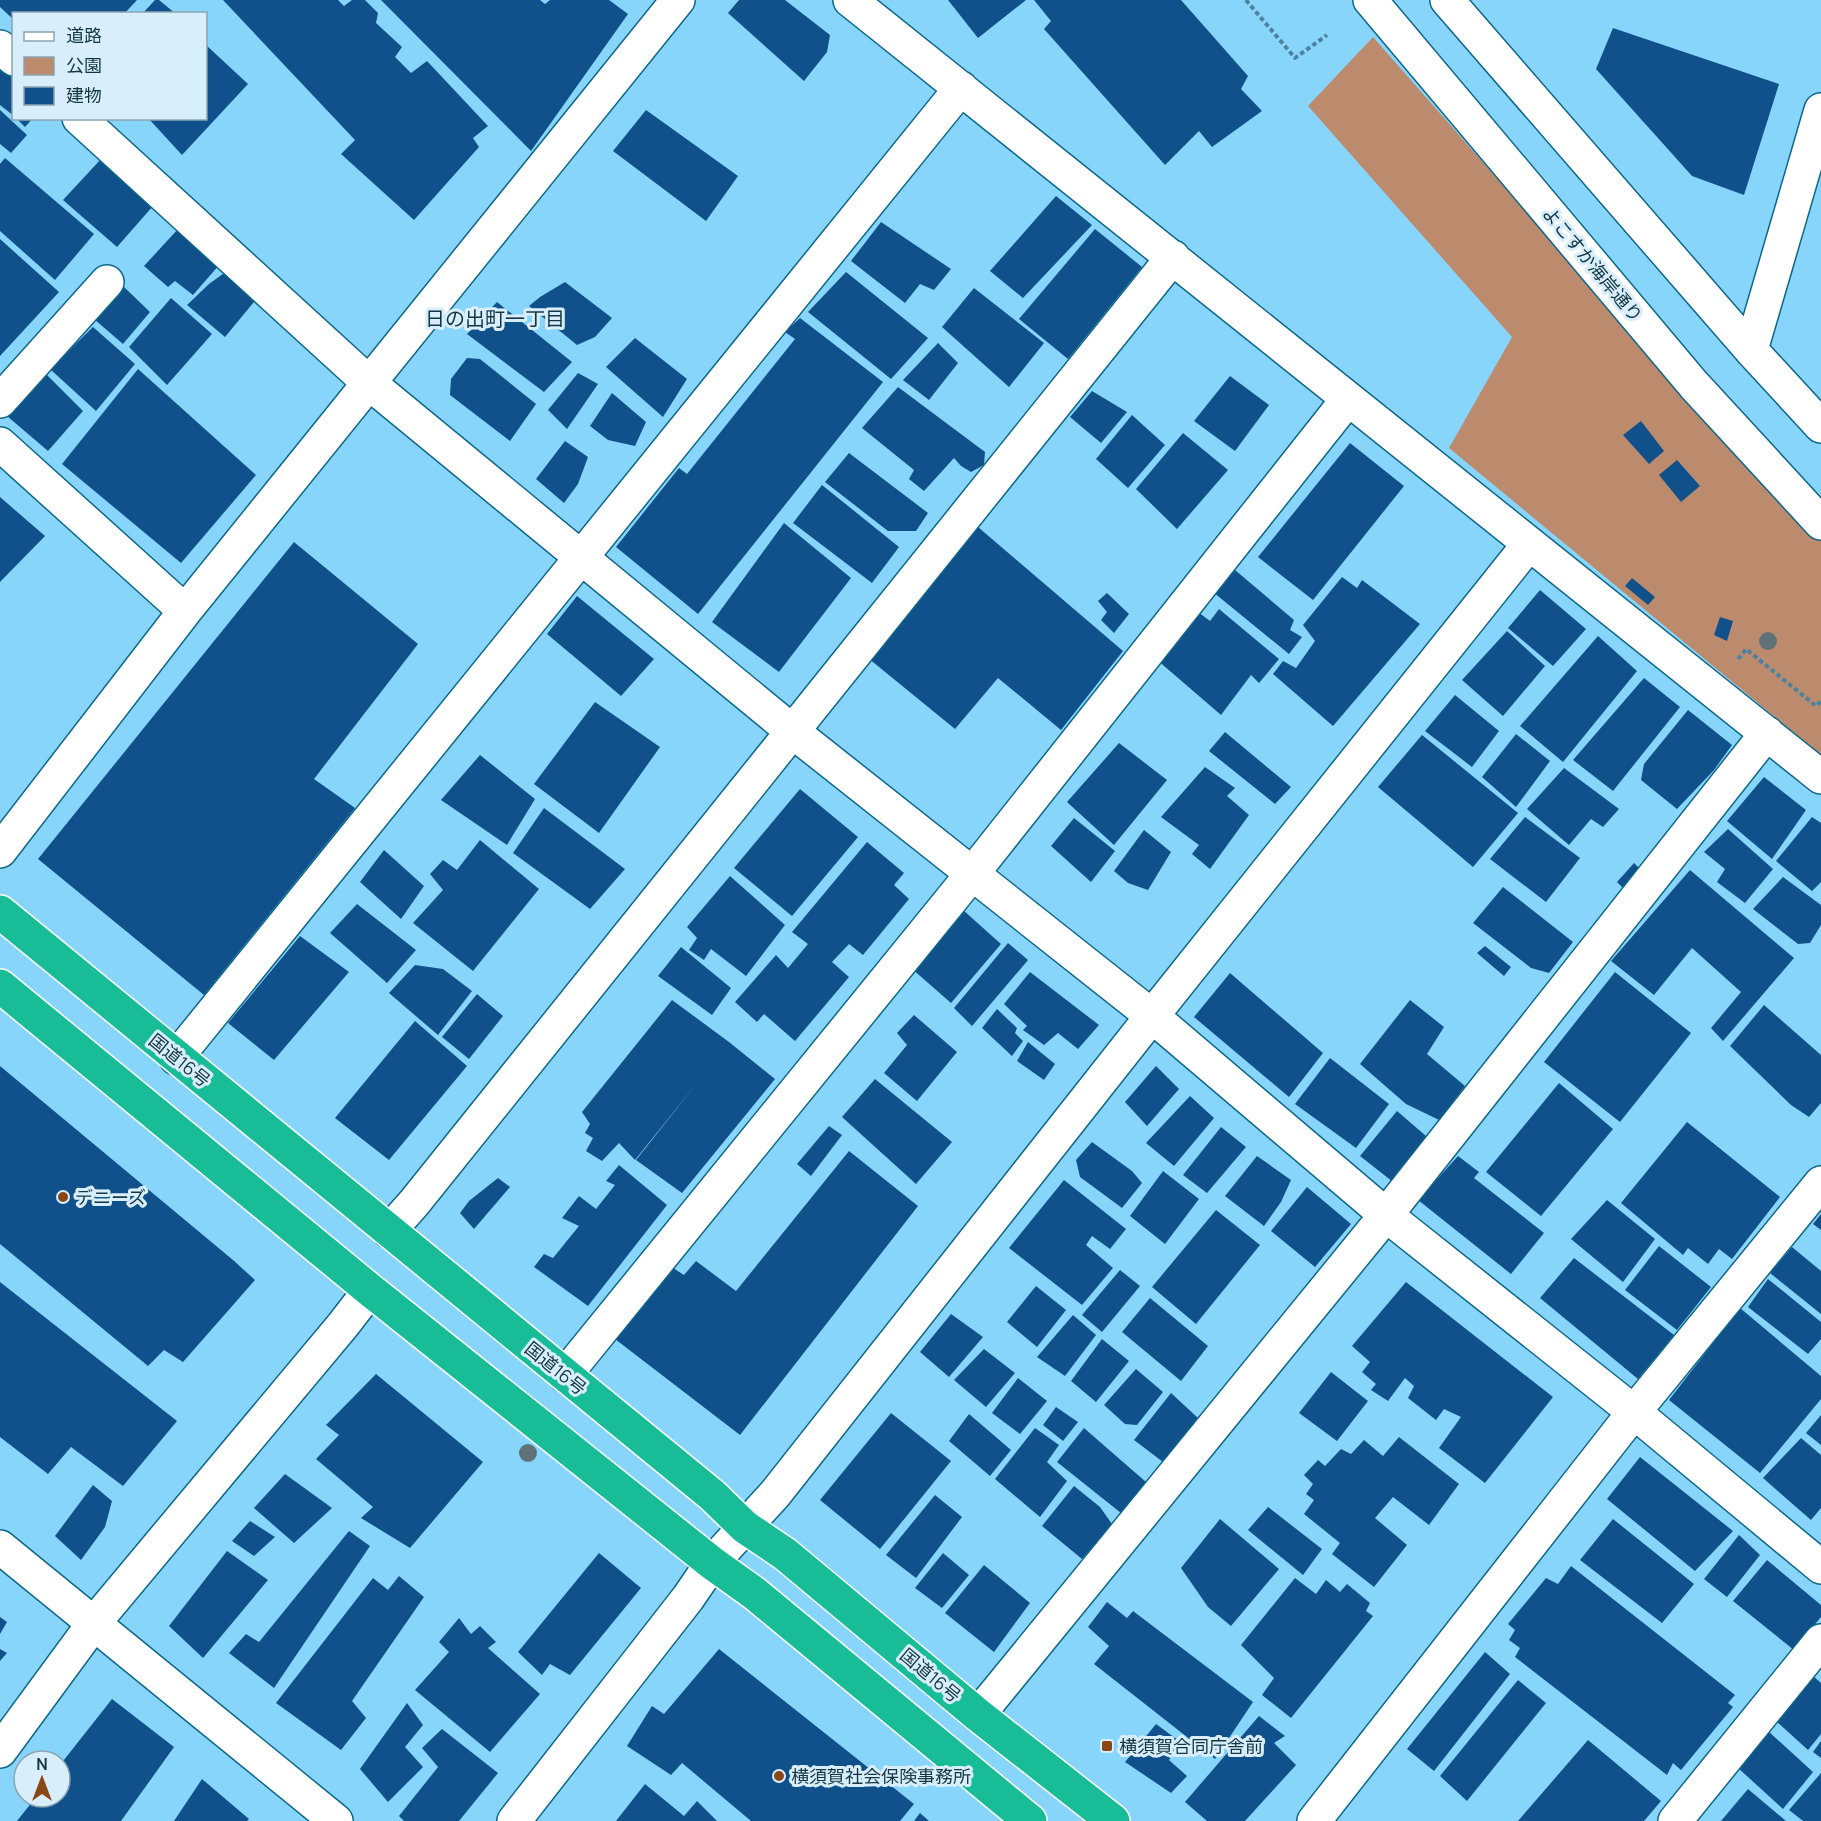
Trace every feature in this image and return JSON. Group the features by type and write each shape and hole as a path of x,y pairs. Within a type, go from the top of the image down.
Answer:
{"highway":[{"name":"国道16号","path":"0,912 712,1495 744,1527 785,1554 978,1715 1113,1821"},
{"path":"0,986 370,1290 712,1563 754,1593 1030,1821"}],"street":[{"path":"0,851 185,611 678,0"},
{"path":"850,0 1821,777"},
{"name":"よこすか海岸通り","path":"1370,0 1694,385 1821,523"},
{"path":"1447,0 1751,350 1821,426"},
{"path":"0,47 12,57"},
{"path":"176,1058 961,88"},
{"path":"1751,350 1821,110"},
{"path":"81,120 368,382 792,731 1152,1016 1386,1215 1634,1412 1821,1567"},
{"path":"389,1231 414,1203 1173,257"},
{"path":"0,400 107,282"},
{"path":"565,1375 972,874 1348,399"},
{"path":"0,444 185,611"},
{"path":"514,1821 688,1598 712,1563 776,1494 1152,1016 1529,544"},
{"path":"978,1715 1386,1215 1767,733"},
{"path":"1314,1821 1634,1412 1821,1183"},
{"path":"0,1751 94,1623 336,1334 370,1290"},
{"path":"0,1547 336,1821"},
{"path":"1675,1821 1821,1641"}],"path":[{"path":"1246,0 1295,58 1328,35"},
{"path":"1816,706 1821,701"}],"green space":[{"path":"1373,37 1647,349 1821,508 1821,755 1449,448 1512,337 1308,106"}],"building":[{"path":"0,0 137,0 126,12 12,12 12,18 0,7"},
{"path":"155,0 159,0 174,12 144,12"},
{"path":"223,0 338,0 344,6 352,0 365,0 378,13 376,23 402,47 395,57 411,73 427,61 488,126 473,138 479,147 414,220 341,154 355,140"},
{"path":"381,0 540,0 545,4 550,0 609,0 628,14 531,151"},
{"path":"739,0 785,0 830,35 827,52 804,81 728,13"},
{"path":"948,0 1026,0 978,38"},
{"path":"1034,0 1181,0 1248,76 1241,89 1262,111 1212,147 1199,131 1165,165 1044,29 1051,21"},
{"path":"1613,28 1779,84 1744,195 1692,176 1596,69"},
{"path":"207,46 248,84 182,155 150,120 207,120"},
{"path":"0,61 12,71 12,114 0,105"},
{"path":"0,110 27,135 11,153 0,144"},
{"path":"646,110 738,176 706,221 613,151"},
{"path":"18,120 31,120 25,127"},
{"path":"5,158 94,234 55,280 0,231 0,164"},
{"path":"101,159 153,206 117,247 63,200"},
{"path":"1056,196 1092,225 1023,298 990,271"},
{"path":"881,222 951,269 934,290 920,284 905,303 851,261"},
{"path":"178,229 220,264 193,295 175,281 168,287 144,266"},
{"path":"1095,229 1142,267 1068,359 1019,319"},
{"path":"0,239 59,292 0,356"},
{"path":"227,271 258,297 225,337 187,305"},
{"path":"846,272 928,338 891,379 808,312"},
{"path":"565,282 612,318 595,337 577,345 529,306"},
{"path":"124,287 150,312 123,344 94,319"},
{"path":"974,288 1044,343 1009,387 942,327"},
{"path":"171,298 212,334 167,385 129,347"},
{"path":"497,302 572,362 544,392 467,334"},
{"path":"800,318 883,382 698,614 616,547 679,468 687,474 795,339 785,332"},
{"path":"93,327 135,364 96,411 50,369"},
{"path":"635,338 687,379 663,417 606,367"},
{"path":"938,343 958,363 929,400 903,380"},
{"path":"467,358 480,359 536,404 510,441 450,395 451,379"},
{"path":"138,369 256,475 181,563 62,464"},
{"path":"578,373 598,384 567,429 548,410"},
{"path":"46,374 83,411 48,451 7,416"},
{"path":"1230,376 1269,405 1235,451 1194,421"},
{"path":"898,387 985,452 984,465 971,472 954,458 924,491 909,479 914,470 862,428"},
{"path":"1092,391 1127,412 1101,443 1070,417"},
{"path":"612,393 646,422 635,446 608,440 590,426"},
{"path":"1132,415 1165,445 1128,488 1096,459"},
{"path":"1641,421 1664,451 1649,464 1623,435"},
{"path":"1183,433 1228,470 1177,529 1136,489"},
{"path":"565,441 588,457 578,484 564,503 536,479"},
{"path":"1350,443 1404,486 1313,600 1258,557"},
{"path":"849,453 928,513 916,531 888,531 825,482"},
{"path":"1677,460 1700,486 1681,502 1659,475"},
{"path":"822,485 899,547 872,583 793,523"},
{"path":"0,497 45,536 0,582"},
{"path":"784,523 851,578 779,672 712,622"},
{"path":"978,527 1123,651 1061,730 998,678 955,729 868,658"},
{"path":"294,542 418,644 314,779 355,808 204,995 38,859"},
{"path":"1235,570 1294,620 1290,630 1302,637 1289,654 1213,592"},
{"path":"1342,577 1357,588 1362,580 1420,624 1333,726 1273,674 1283,661 1296,668 1315,641 1303,625"},
{"path":"1632,578 1655,597 1648,605 1625,586"},
{"path":"1540,590 1586,629 1553,666 1508,628"},
{"path":"1107,593 1129,614 1114,633 1101,620 1107,612 1098,601"},
{"path":"577,596 654,659 621,696 547,634"},
{"path":"1219,609 1279,659 1259,683 1251,675 1221,715 1156,659 1198,612 1210,621"},
{"path":"1720,617 1733,621 1727,641 1714,635"},
{"path":"1507,631 1545,666 1503,716 1462,680"},
{"path":"1598,636 1637,671 1563,762 1520,726"},
{"path":"1644,678 1680,707 1613,791 1573,760"},
{"path":"1455,695 1499,731 1472,767 1425,731"},
{"path":"595,702 660,747 599,833 534,784"},
{"path":"1688,710 1732,745 1714,770 1677,809 1641,780 1644,764"},
{"path":"1225,732 1291,787 1275,804 1209,751"},
{"path":"1516,734 1550,761 1516,807 1482,777"},
{"path":"1422,735 1518,813 1473,867 1378,787"},
{"path":"1119,743 1167,780 1114,845 1067,802"},
{"path":"480,755 535,799 507,845 441,800"},
{"path":"1205,767 1235,788 1227,796 1249,815 1210,869 1192,854 1199,845 1161,817"},
{"path":"1564,768 1619,809 1603,827 1591,819 1569,845 1527,809"},
{"path":"1764,777 1806,810 1772,859 1727,821"},
{"path":"800,789 858,837 792,916 734,868"},
{"path":"544,808 625,869 590,909 513,853"},
{"path":"1525,817 1580,858 1546,902 1490,859"},
{"path":"1812,817 1821,823 1821,882 1812,891 1776,861"},
{"path":"1074,818 1115,851 1091,882 1051,846"},
{"path":"1728,829 1773,869 1745,903 1717,882 1725,869 1704,852"},
{"path":"1144,830 1171,852 1148,890 1128,883 1114,871"},
{"path":"480,840 539,889 473,971 413,923 443,890 430,874 443,860 457,870"},
{"path":"867,842 904,873 894,885 909,899 863,955 849,944 832,962 849,977 795,1041 764,1014 757,1022 735,1002 776,955 788,968 808,944 792,932"},
{"path":"384,850 424,886 401,919 360,882"},
{"path":"1634,863 1642,871 1626,891 1617,882"},
{"path":"1690,870 1794,958 1723,1041 1711,1028 1741,992 1692,948 1654,995 1611,961"},
{"path":"730,876 785,925 746,976 711,949 704,960 689,950 697,938 687,927"},
{"path":"1783,877 1821,905 1821,925 1810,943 1798,944 1753,909"},
{"path":"1503,887 1573,942 1549,973 1531,968 1473,923"},
{"path":"357,904 416,950 387,983 330,933"},
{"path":"963,910 1001,944 951,1003 911,968"},
{"path":"300,936 349,972 274,1060 228,1023"},
{"path":"1008,943 1028,960 972,1026 954,1008"},
{"path":"1485,946 1511,967 1504,976 1477,953"},
{"path":"681,947 731,988 712,1015 658,976"},
{"path":"415,965 443,969 472,991 438,1035 389,993"},
{"path":"1030,972 1099,1025 1078,1049 1058,1033 1044,1045 1023,1030 1027,1026 1004,1004"},
{"path":"1615,972 1691,1033 1620,1122 1544,1062"},
{"path":"1230,973 1323,1053 1289,1097 1194,1017"},
{"path":"477,994 503,1016 469,1059 442,1037"},
{"path":"672,1000 775,1079 682,1193 636,1160 697,1083 635,1160 619,1143 602,1161 586,1151 593,1138 585,1133 590,1124 582,1112"},
{"path":"1410,1000 1444,1027 1427,1054 1465,1086 1439,1120 1406,1104 1360,1064"},
{"path":"1764,1005 1821,1055 1821,1103 1809,1117 1791,1105 1730,1046"},
{"path":"997,1009 1017,1028 1015,1033 1023,1041 1012,1056 982,1028"},
{"path":"914,1015 957,1052 917,1101 884,1073 907,1045 897,1033"},
{"path":"415,1021 467,1066 389,1160 335,1118"},
{"path":"1028,1042 1055,1064 1044,1080 1017,1061"},
{"path":"1330,1058 1389,1104 1356,1148 1295,1104"},
{"path":"0,1066 255,1280 183,1362 164,1350 148,1366 0,1244"},
{"path":"1156,1066 1179,1089 1147,1126 1125,1102"},
{"path":"875,1079 952,1142 916,1184 842,1117"},
{"path":"1559,1083 1613,1129 1541,1216 1486,1172"},
{"path":"1190,1096 1214,1118 1174,1166 1146,1143"},
{"path":"1397,1111 1426,1136 1393,1182 1360,1156"},
{"path":"1687,1122 1780,1197 1732,1259 1719,1249 1708,1264 1688,1248 1683,1255 1621,1203"},
{"path":"829,1126 842,1135 811,1176 797,1164"},
{"path":"1221,1127 1246,1147 1207,1193 1183,1175"},
{"path":"1092,1142 1132,1171 1142,1183 1122,1208 1080,1177 1076,1160"},
{"path":"849,1151 918,1206 740,1435 615,1339 673,1268 684,1275 696,1261 736,1291"},
{"path":"1257,1156 1291,1180 1281,1202 1264,1226 1225,1196"},
{"path":"1458,1156 1479,1172 1474,1178 1544,1233 1511,1274 1418,1200"},
{"path":"619,1165 667,1205 588,1306 534,1267 544,1254 553,1258 579,1226 562,1218 579,1196 596,1209 615,1185 606,1181"},
{"path":"1163,1171 1199,1199 1165,1244 1130,1216"},
{"path":"498,1178 510,1187 474,1229 460,1213 469,1201"},
{"path":"1064,1180 1126,1229 1110,1249 1092,1236 1086,1245 1113,1268 1082,1305 1009,1248"},
{"path":"1307,1187 1351,1224 1315,1267 1271,1231"},
{"path":"1607,1200 1655,1239 1623,1282 1571,1239"},
{"path":"1216,1210 1260,1245 1196,1324 1152,1287"},
{"path":"1821,1214 1821,1230 1813,1224"},
{"path":"1659,1246 1711,1287 1677,1330 1625,1290"},
{"path":"1792,1247 1821,1271 1821,1314 1770,1273"},
{"path":"1574,1258 1674,1335 1638,1379 1540,1298"},
{"path":"1120,1270 1140,1286 1102,1332 1082,1315"},
{"path":"1768,1279 1821,1322 1821,1339 1808,1354 1748,1307"},
{"path":"0,1282 177,1421 123,1486 71,1447 48,1474 0,1437"},
{"path":"1406,1282 1553,1397 1485,1483 1439,1448 1461,1417 1444,1409 1436,1420 1408,1398 1414,1386 1405,1378 1388,1401 1371,1390 1376,1384 1362,1372 1370,1362 1352,1346"},
{"path":"1036,1286 1066,1310 1037,1347 1007,1322"},
{"path":"1150,1298 1208,1346 1181,1381 1122,1332"},
{"path":"1740,1308 1821,1376 1821,1399 1760,1473 1669,1400"},
{"path":"951,1314 983,1337 949,1377 920,1352"},
{"path":"1073,1315 1096,1335 1065,1376 1037,1357"},
{"path":"1102,1339 1129,1361 1096,1402 1071,1381"},
{"path":"984,1349 1015,1373 986,1407 954,1380"},
{"path":"1136,1369 1163,1392 1137,1425 1125,1424 1104,1405"},
{"path":"1331,1372 1368,1401 1337,1441 1299,1413"},
{"path":"376,1374 483,1462 410,1548 361,1518 373,1507 316,1459 339,1435 326,1425"},
{"path":"1018,1378 1047,1401 1020,1434 992,1413"},
{"path":"1171,1393 1198,1418 1163,1462 1134,1440"},
{"path":"1056,1407 1078,1422 1063,1441 1043,1425"},
{"path":"891,1413 951,1461 880,1549 820,1500"},
{"path":"969,1414 1011,1450 990,1476 949,1441"},
{"path":"1821,1415 1821,1445 1806,1433"},
{"path":"1035,1428 1059,1445 1047,1462 1067,1481 1040,1517 995,1479"},
{"path":"1084,1428 1146,1482 1121,1513 1057,1462"},
{"path":"1399,1437 1459,1484 1429,1525 1393,1497 1375,1518 1407,1545 1374,1587 1332,1554 1340,1543 1304,1514 1314,1500 1306,1494 1313,1484 1304,1475 1318,1460 1325,1466 1341,1449 1351,1454 1364,1440 1383,1456"},
{"path":"1801,1438 1821,1455 1821,1508 1811,1520 1763,1478"},
{"path":"1640,1457 1733,1531 1695,1571 1607,1499"},
{"path":"285,1474 332,1508 294,1543 254,1508"},
{"path":"93,1485 112,1501 105,1527 81,1560 55,1536"},
{"path":"1074,1486 1100,1507 1112,1524 1082,1559 1042,1526"},
{"path":"935,1495 962,1517 916,1578 886,1555"},
{"path":"1268,1507 1322,1549 1303,1575 1248,1530"},
{"path":"1220,1519 1279,1569 1231,1626 1208,1607 1181,1568"},
{"path":"1613,1519 1694,1584 1662,1623 1580,1560"},
{"path":"250,1521 275,1537 254,1556 232,1541"},
{"path":"349,1531 370,1546 274,1688 229,1653 246,1634 259,1642"},
{"path":"1739,1535 1760,1555 1727,1597 1704,1579"},
{"path":"227,1551 268,1580 203,1658 169,1626"},
{"path":"599,1553 641,1588 570,1675 550,1664 542,1675 518,1652"},
{"path":"943,1553 969,1575 942,1608 915,1588"},
{"path":"1767,1560 1821,1605 1821,1617 1794,1650 1733,1601"},
{"path":"984,1565 1030,1603 994,1652 945,1613"},
{"path":"1571,1566 1735,1695 1728,1703 1733,1707 1681,1770 1673,1763 1667,1775 1515,1657 1520,1648 1509,1640 1515,1630 1508,1624 1546,1578 1558,1584"},
{"path":"399,1576 424,1597 352,1701 366,1718 341,1750 276,1703 373,1578 388,1590"},
{"path":"1295,1578 1316,1594 1326,1580 1340,1592 1347,1584 1370,1603 1366,1611 1373,1616 1291,1718 1262,1695 1274,1678 1241,1645"},
{"path":"1107,1602 1127,1618 1133,1611 1253,1702 1215,1759 1094,1664 1109,1646 1088,1627"},
{"path":"0,1617 7,1622 0,1634"},
{"path":"459,1618 471,1634 480,1626 496,1642 488,1648 540,1694 490,1752 415,1690 449,1652 439,1642"},
{"path":"0,1649 7,1653 0,1661"},
{"path":"719,1649 914,1804 900,1821 751,1821 682,1763 671,1775 627,1746 652,1706 664,1714"},
{"path":"1485,1652 1510,1674 1434,1771 1407,1749"},
{"path":"1812,1675 1821,1683 1821,1734 1808,1750 1776,1721"},
{"path":"1518,1680 1546,1703 1467,1801 1440,1776"},
{"path":"112,1699 174,1747 121,1821 17,1821 26,1809 72,1809 72,1750"},
{"path":"407,1703 423,1725 405,1747 423,1767 388,1802 360,1769"},
{"path":"1259,1716 1285,1736 1274,1743 1296,1765 1245,1821 1207,1821 1185,1802"},
{"path":"1156,1724 1182,1743 1169,1760 1187,1776 1171,1793 1125,1762"},
{"path":"442,1729 498,1773 459,1821 404,1821 399,1816 438,1767 422,1748"},
{"path":"1768,1731 1813,1772 1783,1809 1737,1767"},
{"path":"1588,1740 1661,1801 1644,1821 1518,1821"},
{"path":"1821,1741 1821,1758 1813,1752"},
{"path":"1821,1773 1821,1821 1803,1821 1789,1810"},
{"path":"202,1779 249,1819 247,1821 174,1821"},
{"path":"645,1784 684,1816 697,1801 717,1821 616,1821"},
{"path":"1748,1789 1786,1821 1721,1821"},
{"path":"920,1813 929,1821 914,1821"}],"place":[{"name":"デニーズ","path":"63,1197"},
{"name":"横須賀合同庁舎前","path":"1107,1746"},
{"name":"横須賀社会保険事務所","path":"779,1776"}],"district":[{"name":"日の出町一丁目","path":"495,318"}]}
